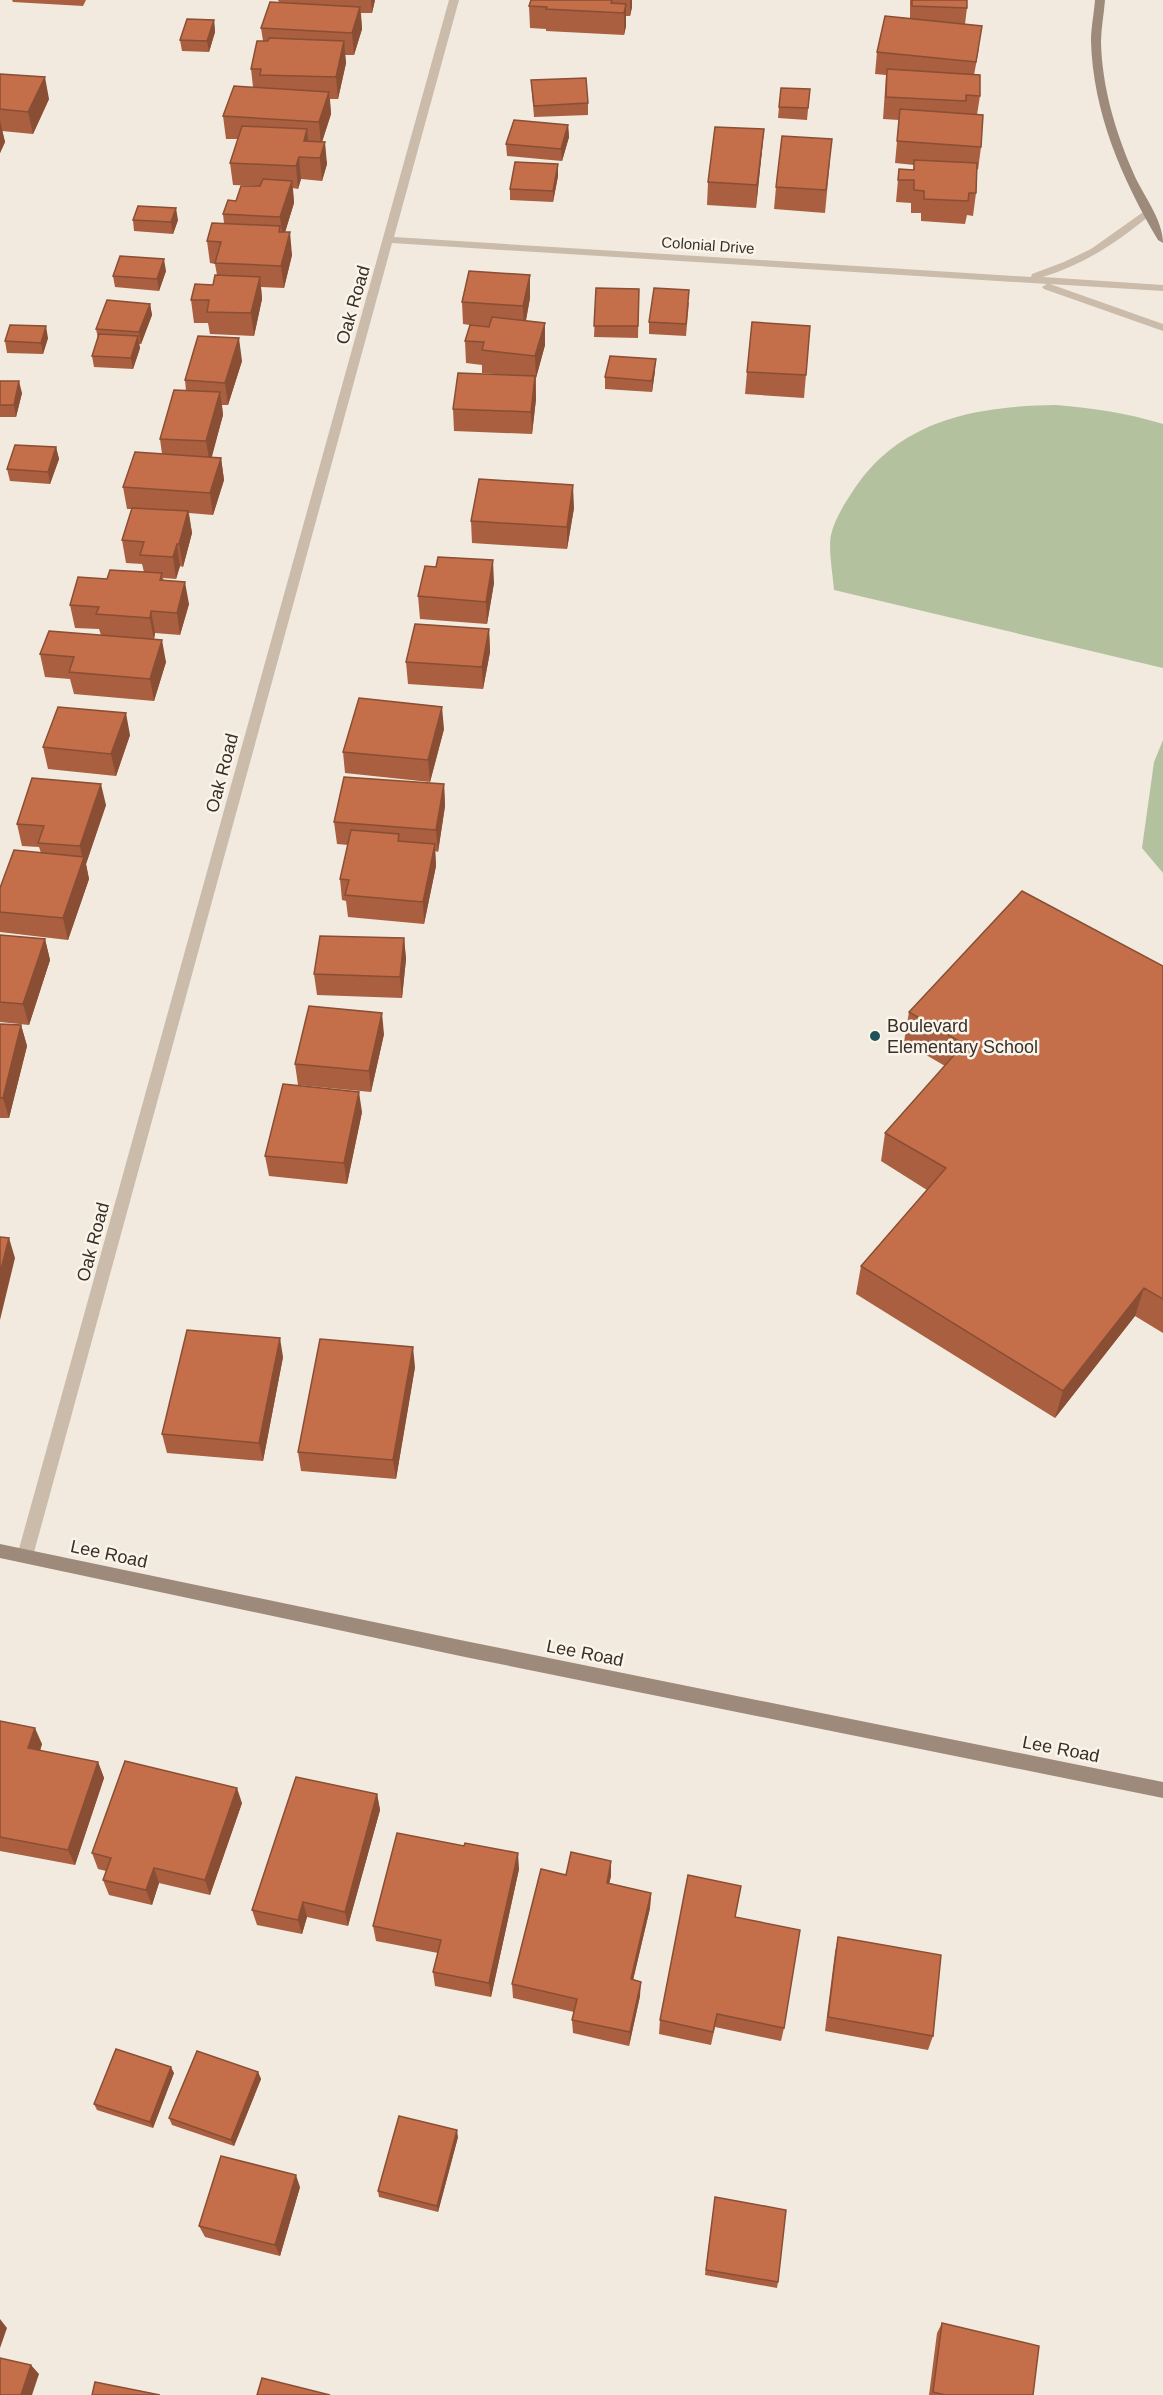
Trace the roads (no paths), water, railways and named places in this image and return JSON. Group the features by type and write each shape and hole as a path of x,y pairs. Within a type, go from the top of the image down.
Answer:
{"main road":[{"path":"1100,0 1096,41 1102,93 1119,149 1146,213 1163,240"},
{"name":"Lee Road","path":"0,1551 476,1651 1163,1790"}],"street":[{"name":"Oak Road","path":"25,1556 390,240 454,0"},
{"name":"Colonial Drive","path":"1025,280 1060,269 1099,251 1146,213"},
{"name":"Colonial Drive","path":"390,240 1163,288"},
{"name":"Colonial Drive","path":"1025,280 1163,328"}],"place":[{"name":"Boulevard Elementary School","path":"875,1036"}]}
